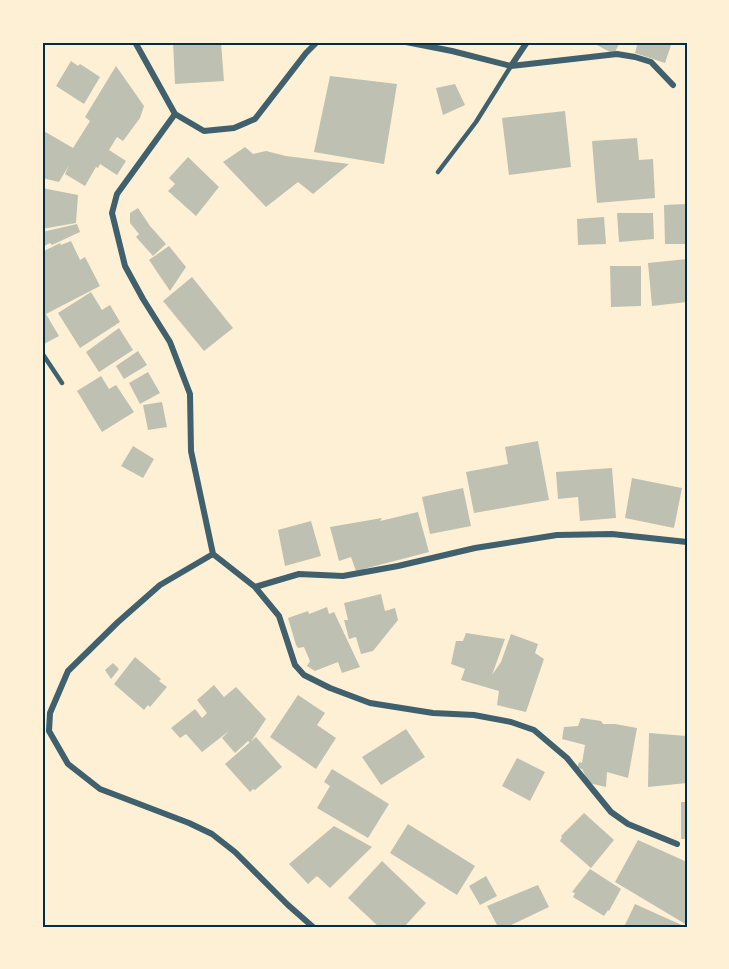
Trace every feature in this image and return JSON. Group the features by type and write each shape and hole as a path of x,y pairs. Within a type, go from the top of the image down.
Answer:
{"street":[{"path":"135,42 175,114 204,131 234,128 255,119 306,52 317,42"},
{"path":"406,42 511,66 617,54 651,62 673,85"},
{"path":"511,66 527,42"},
{"path":"175,114 117,194 112,213 125,266 171,342 190,394 191,452 213,554 255,587 279,616 295,665 304,675 330,688 370,703 433,713 474,715 512,722 534,730 567,758 610,812 628,824 677,844"},
{"path":"255,587 299,574 343,576 475,548 557,535 612,534 687,542"},
{"path":"213,554 160,585 68,671 50,712 49,730 68,764 100,789 212,834 235,852 288,906 314,927"}],"lane":[{"path":"438,172 476,122 511,66"},
{"path":"42,353 63,383"},
{"path":"42,734 49,730"}],"building":[{"path":"173,42 221,42 224,81 175,84"},
{"path":"591,42 620,42 614,54"},
{"path":"638,42 672,42 665,63 635,53"},
{"path":"71,61 100,77 84,104 56,86"},
{"path":"116,66 144,106 140,118 123,141 117,137 109,150 126,161 117,175 100,164 85,186 65,174 69,165 59,182 42,178 42,130 73,148 90,121 85,117"},
{"path":"330,76 397,84 384,164 314,152"},
{"path":"455,84 465,105 443,115 436,88"},
{"path":"565,111 571,167 509,175 502,118"},
{"path":"637,138 639,160 653,159 655,198 597,203 592,141"},
{"path":"245,147 253,154 266,151 286,156 349,164 313,194 298,182 266,207 223,162"},
{"path":"188,157 219,187 196,216 168,191 175,184 169,178"},
{"path":"42,188 78,195 76,223 42,229"},
{"path":"687,204 687,244 665,244 664,205"},
{"path":"138,208 166,244 153,256 136,237 139,234 130,223 130,213"},
{"path":"617,213 653,213 654,239 619,242"},
{"path":"604,217 606,244 578,245 577,219"},
{"path":"77,224 80,232 52,245 50,243 42,247 42,232"},
{"path":"71,241 80,260 85,257 100,286 46,314 59,336 42,345 42,252 60,243 61,245"},
{"path":"169,246 186,267 170,291 149,260"},
{"path":"687,259 687,302 652,306 648,263"},
{"path":"610,266 641,266 641,306 611,307"},
{"path":"192,277 233,328 204,351 163,301"},
{"path":"91,292 102,310 110,305 120,322 80,348 58,313"},
{"path":"119,328 133,350 99,372 86,352"},
{"path":"138,351 147,365 124,379 116,366"},
{"path":"148,372 160,393 140,404 129,383"},
{"path":"101,376 109,389 116,385 134,412 102,432 77,391"},
{"path":"162,402 167,427 148,430 143,405"},
{"path":"538,441 549,500 474,513 466,472 508,464 505,447"},
{"path":"133,446 154,459 143,478 121,466"},
{"path":"612,468 616,518 580,521 578,497 558,499 556,472"},
{"path":"632,478 682,488 674,528 625,518"},
{"path":"463,488 471,526 430,534 422,497"},
{"path":"418,512 429,552 356,571 351,557 339,561 330,527 382,518 380,521"},
{"path":"311,521 321,556 285,566 278,530"},
{"path":"381,594 385,611 395,608 398,620 373,651 361,654 356,637 349,639 344,620 348,620 344,603"},
{"path":"327,607 329,614 334,612 360,667 342,673 338,662 315,671 307,666 310,661 304,647 298,648 296,645 288,618 308,611 309,614"},
{"path":"466,633 505,639 492,675 501,662 511,634 538,644 535,653 544,659 526,712 497,705 499,691 461,680 465,669 451,664 456,641 463,641"},
{"path":"135,657 167,687 150,707 148,705 144,710 114,684"},
{"path":"113,663 119,669 111,679 105,670"},
{"path":"214,685 224,697 236,687 266,719 250,743 248,741 235,753 222,738 229,731 202,752 186,734 180,738 171,728 195,709 202,718 207,713 197,700"},
{"path":"298,695 325,713 317,725 336,738 316,769 270,737"},
{"path":"581,718 601,721 603,724 637,728 628,778 607,772 606,787 589,783 582,769 577,768 579,762 582,763 585,745 562,739 564,727 578,726"},
{"path":"406,729 425,757 381,785 362,757"},
{"path":"649,733 687,736 687,783 648,787"},
{"path":"256,737 282,767 250,792 225,764"},
{"path":"517,758 545,772 530,801 502,786"},
{"path":"332,769 389,804 368,838 317,808 330,786 324,782"},
{"path":"681,802 687,802 687,839 681,839"},
{"path":"584,813 614,840 591,868 560,841 561,836"},
{"path":"408,824 475,866 457,895 390,853"},
{"path":"334,826 372,847 330,888 317,876 308,884 289,864"},
{"path":"638,840 687,862 687,925 615,882"},
{"path":"382,861 426,903 404,927 379,927 348,898"},
{"path":"590,869 621,889 604,916 573,897 575,893 572,892"},
{"path":"486,876 497,896 480,905 469,886"},
{"path":"538,885 549,907 507,927 498,927 487,906"},
{"path":"635,904 686,927 624,927"}]}
